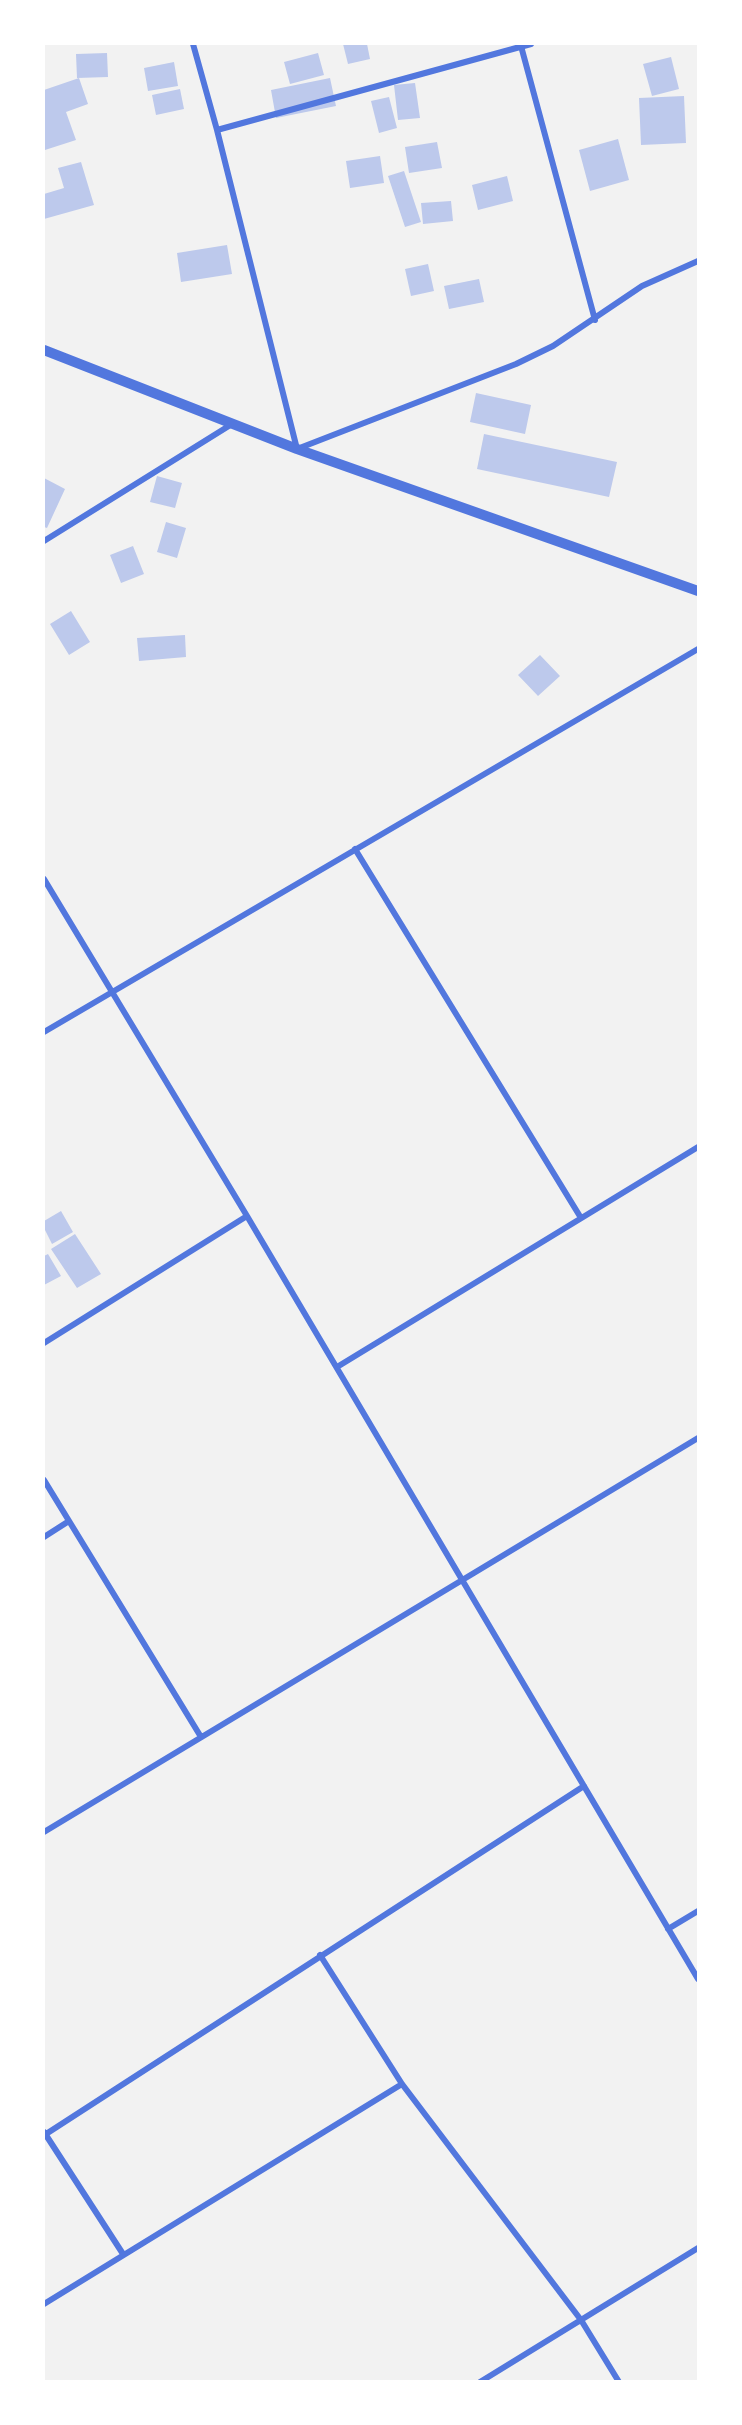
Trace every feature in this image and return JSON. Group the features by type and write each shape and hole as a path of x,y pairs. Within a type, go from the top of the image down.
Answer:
{"street":[{"path":"193,44 217,130 297,449"},
{"path":"217,130 531,44"},
{"path":"521,46 595,320"},
{"path":"297,449 516,364 553,346 595,320 642,286 699,261"},
{"path":"44,350 297,449 699,591"},
{"path":"44,541 232,424"},
{"path":"44,1032 112,990 699,649"},
{"path":"356,849 581,1218"},
{"path":"44,879 247,1216 699,1979"},
{"path":"336,1367 699,1147"},
{"path":"44,1343 247,1216"},
{"path":"44,1832 699,1438"},
{"path":"44,1480 201,1737"},
{"path":"44,1537 69,1521"},
{"path":"123,2254 45,2133 584,1786"},
{"path":"668,1929 699,1911"},
{"path":"320,1955 402,2084 581,2320 619,2382"},
{"path":"44,2304 402,2084"},
{"path":"480,2382 699,2248"}],"building":[{"path":"343,44 367,44 370,59 348,64"},
{"path":"107,53 108,77 77,78 76,54"},
{"path":"318,53 324,75 290,84 284,62"},
{"path":"671,57 679,89 652,96 643,64"},
{"path":"174,62 178,86 148,91 144,68"},
{"path":"79,78 88,104 66,112 76,140 45,150 44,90"},
{"path":"330,78 336,106 276,118 271,90"},
{"path":"415,83 420,118 398,120 394,85"},
{"path":"180,89 184,109 156,115 152,95"},
{"path":"684,96 686,143 641,145 639,98"},
{"path":"389,97 397,128 379,133 371,101"},
{"path":"618,139 629,180 590,191 579,150"},
{"path":"437,142 442,168 409,173 405,147"},
{"path":"380,156 384,183 350,188 346,161"},
{"path":"81,162 94,205 44,219 44,194 64,188 58,168"},
{"path":"404,171 421,222 405,227 388,176"},
{"path":"507,176 513,201 478,210 472,185"},
{"path":"451,201 453,221 423,224 421,203"},
{"path":"227,245 232,274 181,282 177,253"},
{"path":"428,264 434,291 411,296 405,269"},
{"path":"479,279 484,302 449,309 444,286"},
{"path":"476,393 531,405 525,434 470,422"},
{"path":"484,434 617,462 609,497 477,469"},
{"path":"157,476 182,483 175,508 150,502"},
{"path":"44,478 65,489 47,528 44,527"},
{"path":"166,522 186,528 177,558 157,552"},
{"path":"133,546 144,574 121,583 110,555"},
{"path":"71,611 90,642 69,655 50,624"},
{"path":"185,635 186,657 139,661 137,638"},
{"path":"540,655 560,676 538,696 518,675"},
{"path":"61,1211 73,1232 52,1244 44,1228 44,1221"},
{"path":"75,1234 101,1274 77,1288 51,1249"},
{"path":"48,1254 61,1276 44,1285 44,1256"}]}
